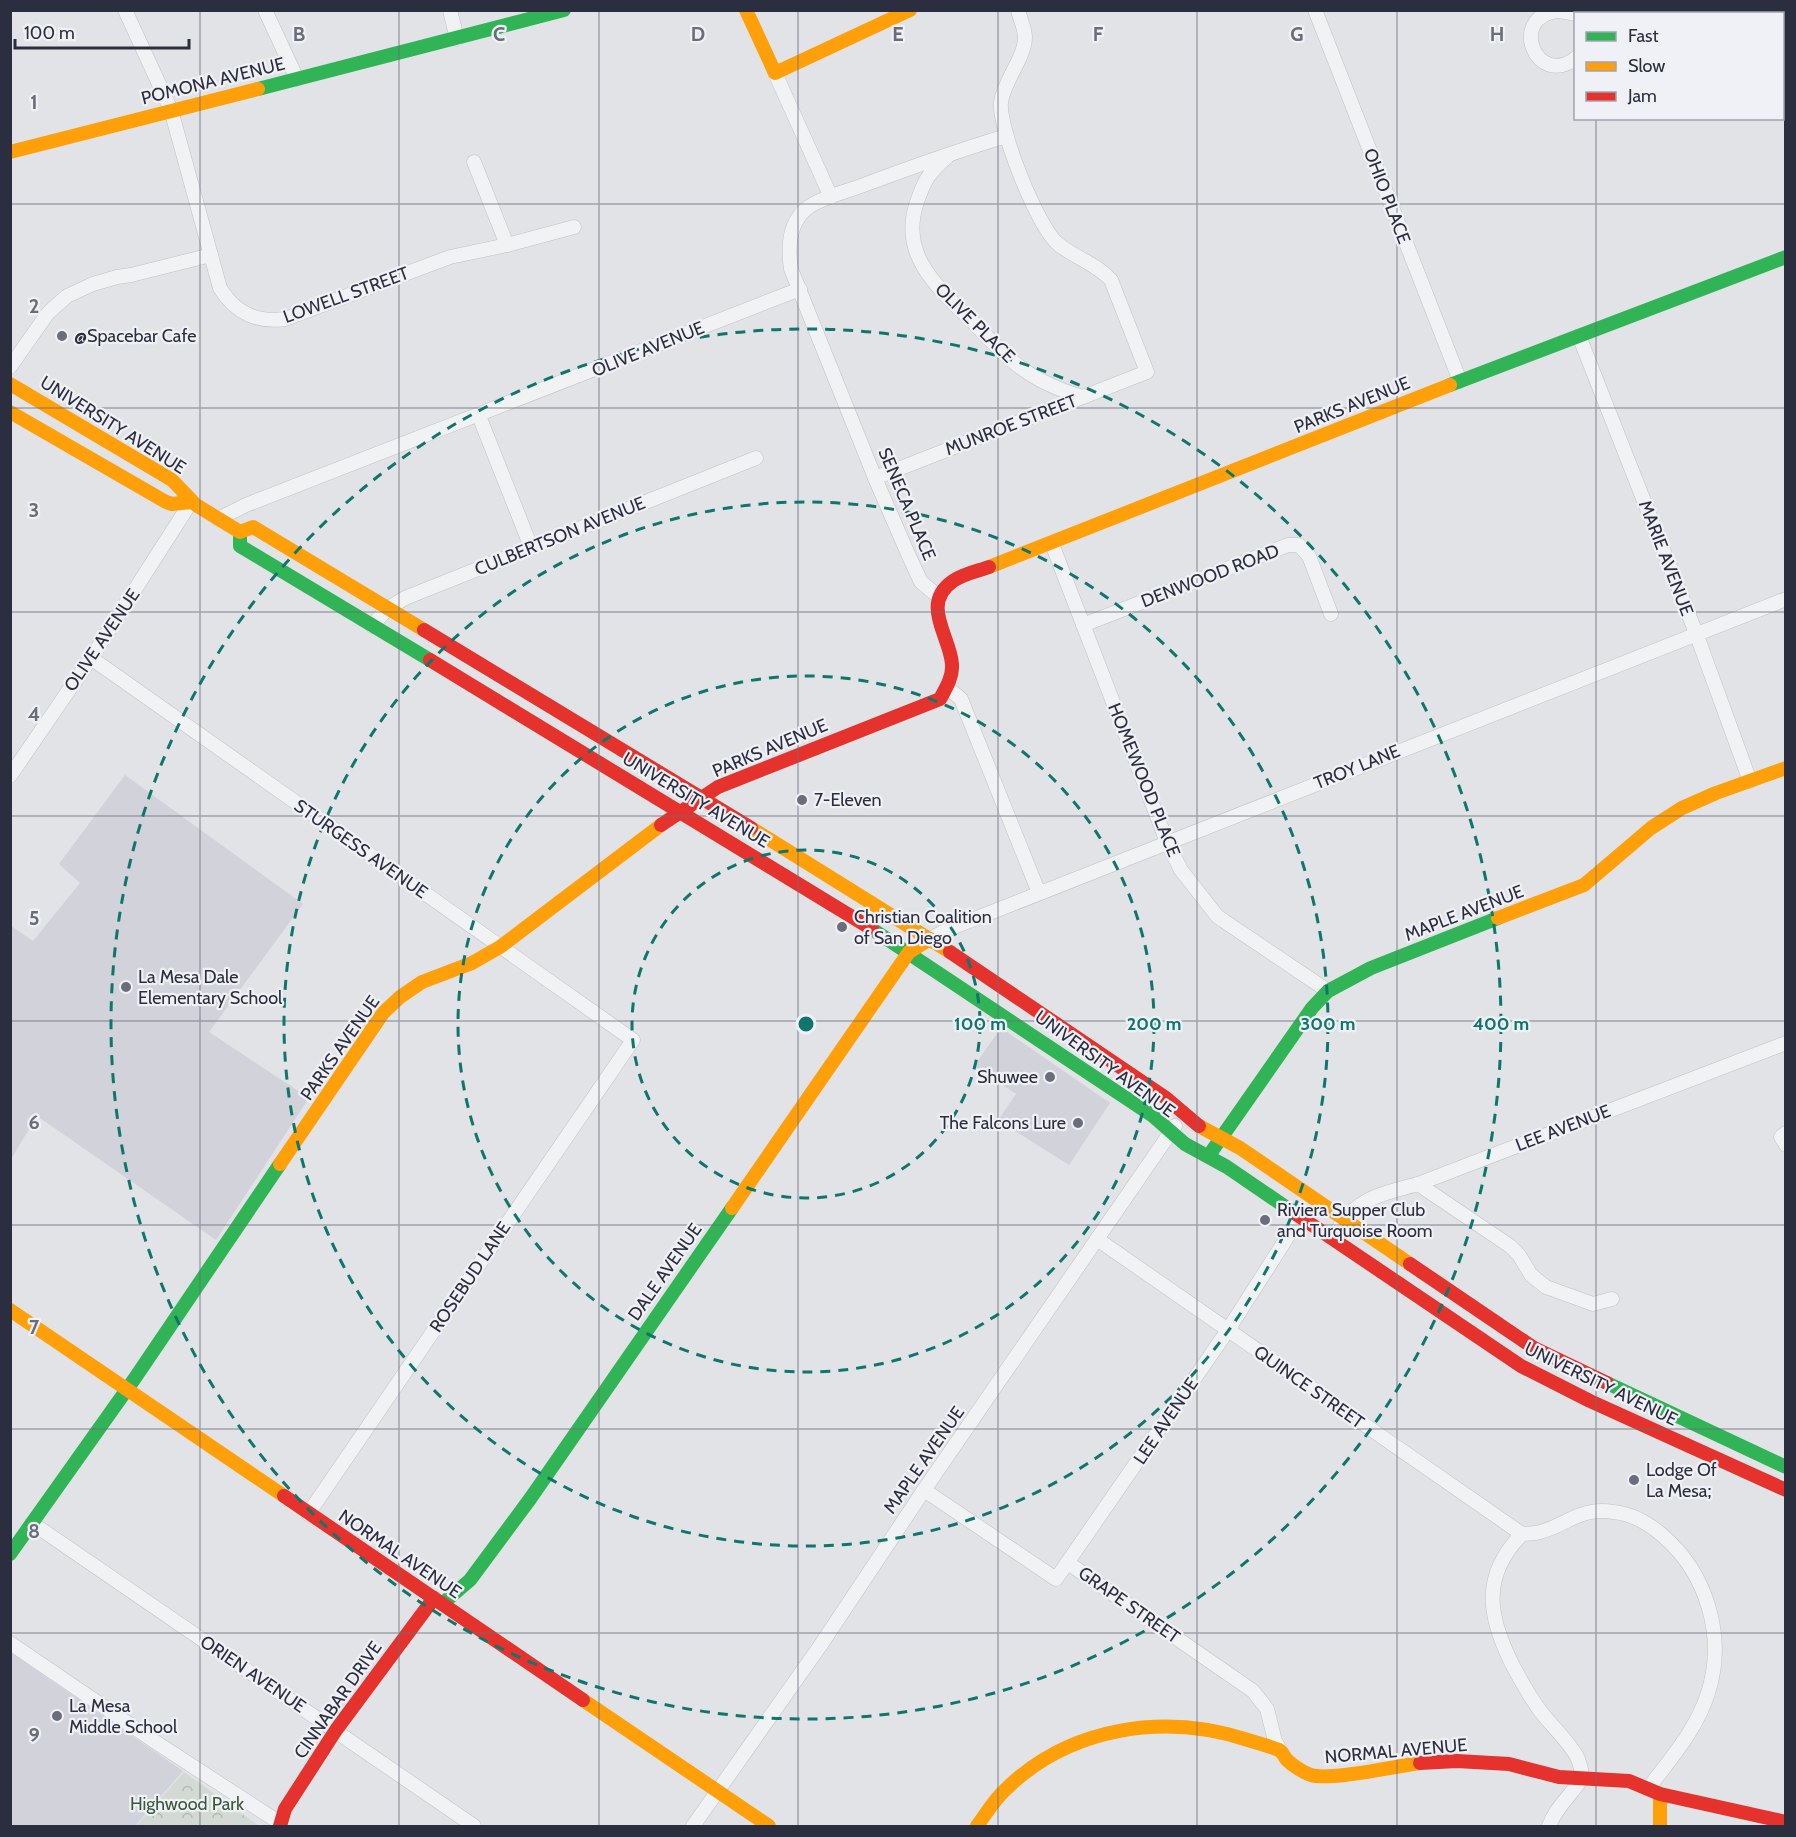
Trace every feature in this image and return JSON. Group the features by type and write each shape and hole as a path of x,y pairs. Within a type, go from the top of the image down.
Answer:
{"street":[{"name":"LOWELL STREET","path":"125,10 171,110 220,288 229,301 249,316 276,321 302,314 450,257 574,227"},
{"path":"265,10 297,79"},
{"path":"450,10 457,39"},
{"name":"POMONA AVENUE","path":"10,152 564,10"},
{"path":"746,10 831,197"},
{"path":"775,73 910,10"},
{"path":"800,289 791,269 788,248 793,227 806,209 831,197 950,153 1006,136 1001,115 1001,101 1025,37 1018,10"},
{"name":"OHIO PLACE","path":"1315,10 1460,381"},
{"path":"1574,14 1557,11 1540,17 1532,27 1530,41 1539,58 1550,65 1562,65 1574,59"},
{"name":"MUNROE STREET","path":"875,478 1147,372 1111,280 1103,271 1084,262 1056,243 1041,220 1006,136"},
{"name":"OLIVE PLACE","path":"950,153 924,181 914,208 912,233 919,258 939,290 1020,367 1058,389 1082,397"},
{"path":"474,162 507,245"},
{"path":"10,367 48,313 67,296 93,284 117,277 211,255"},
{"name":"PARKS AVENUE","path":"939,597 953,581 1052,544 1460,381 1785,257"},
{"name":"OLIVE AVENUE","path":"218,519 246,505 800,289"},
{"name":"SENECA PLACE","path":"800,289 875,478 921,582 939,597"},
{"name":"MARIE AVENUE","path":"1579,336 1696,633 1750,781"},
{"name":"UNIVERSITY AVENUE","path":"10,384 172,480 192,502 240,532"},
{"name":"UNIVERSITY AVENUE","path":"10,412 166,502 172,504 192,502"},
{"path":"479,416 531,547"},
{"name":"CULBERTSON AVENUE","path":"372,626 387,609 405,598 756,458"},
{"name":"OLIVE AVENUE","path":"12,772 91,658 192,502"},
{"name":"UNIVERSITY AVENUE","path":"240,532 253,527 703,798 930,939 1166,1098 1195,1124 1240,1148 1534,1347 1785,1467"},
{"name":"UNIVERSITY AVENUE","path":"240,532 240,546 909,952 1146,1111 1171,1133 1301,1216 1521,1366 1590,1401 1785,1490"},
{"name":"HOMEWOOD PLACE","path":"1052,544 1167,842 1181,870 1217,916 1328,991"},
{"name":"DENWOOD ROAD","path":"1083,626 1288,545 1299,545 1309,556 1331,614"},
{"path":"939,597 936,614 951,654 953,668 948,688 961,699 1039,893"},
{"name":"TROY LANE","path":"930,939 949,929 1167,842 1785,599"},
{"name":"STURGESS AVENUE","path":"91,658 633,1040"},
{"name":"PARKS AVENUE","path":"10,1554 127,1390 383,1013 400,997 422,982 472,963 500,947 679,811 718,787 940,699 948,688"},
{"name":"MAPLE AVENUE","path":"1209,1156 1312,1008 1328,991 1371,968 1584,885 1605,870 1651,827 1675,812 1785,768"},
{"path":"909,952 930,939"},
{"name":"DALE AVENUE","path":"438,1601 470,1580 530,1499 909,952"},
{"name":"ROSEBUD LANE","path":"308,1514 633,1040"},
{"name":"LEE AVENUE","path":"1333,1238 1345,1219 1365,1200 1418,1184 1785,1043"},
{"name":"MAPLE AVENUE","path":"693,1827 832,1629 924,1490 1184,1114"},
{"path":"1418,1184 1510,1246 1519,1255 1531,1275 1546,1287 1593,1304 1612,1299"},
{"name":"LEE AVENUE","path":"1068,1563 1228,1330 1313,1197"},
{"name":"QUINCE STREET","path":"1097,1239 1522,1534"},
{"name":"NORMAL AVENUE","path":"10,1310 769,1827"},
{"name":"GRAPE STREET","path":"924,1490 1056,1579 1068,1563 1253,1691 1267,1709 1275,1741 1281,1751"},
{"path":"1549,1827 1559,1807 1571,1795 1582,1777 1578,1758 1539,1710 1520,1680 1496,1629 1492,1597 1496,1575 1506,1554 1522,1534 1539,1533 1588,1512 1610,1511 1629,1515 1652,1527 1676,1548 1702,1587 1711,1616 1715,1646 1712,1677 1700,1713 1654,1792 1660,1827"},
{"name":"ORIEN AVENUE","path":"32,1523 474,1827"},
{"name":"CINNABAR DRIVE","path":"280,1825 285,1809 336,1730 438,1601"},
{"path":"10,1643 280,1825"},
{"name":"NORMAL AVENUE","path":"977,1827 1004,1792 1034,1766 1059,1750 1096,1735 1138,1727 1202,1728 1281,1751 1288,1761 1311,1775 1330,1776 1418,1763 1457,1761 1509,1764 1559,1777 1629,1781 1654,1792 1785,1822"}],"shaded area":[{"name":"La Mesa Dale Elementary School","path":"125,775 303,904 209,1032 309,1098 216,1240 37,1116 11,1159 11,926 33,941 80,883 59,864"},
{"path":"1001,1028 1110,1103 1069,1165 998,1120 1016,1094 974,1066"},
{"name":"La Mesa Middle School","path":"11,1653 183,1771 135,1826 11,1826"}],"green space":[{"name":"Highwood Park","path":"184,1772 259,1826 136,1826"}],"traffic: fast":[{"path":"258,89 564,10"},
{"path":"1450,385 1786,257"},
{"path":"240,532 240,546 430,660"},
{"path":"1212,1151 1312,1008 1328,991 1371,968 1498,918"},
{"path":"872,929 1153,1116 1185,1144 1227,1167 1290,1210"},
{"path":"10,1554 135,1378 280,1164"},
{"path":"442,1604 470,1580 530,1499 732,1208"},
{"path":"1607,1383 1786,1467"}],"traffic: slow":[{"path":"746,10 775,73 910,10"},
{"path":"10,152 258,89"},
{"path":"10,384 172,480 196,505 240,532 253,527 424,630"},
{"path":"989,567 1450,385"},
{"path":"10,412 166,502 172,504 191,502"},
{"path":"1498,918 1584,885 1651,828 1682,808 1786,768"},
{"path":"280,1164 383,1013 400,997 422,982 472,963 500,947 661,825"},
{"path":"751,828 950,952"},
{"path":"732,1208 909,952 930,939"},
{"path":"1199,1126 1240,1148 1410,1264"},
{"path":"10,1310 284,1496"},
{"path":"583,1700 769,1826"},
{"path":"977,1826 1001,1794 1031,1768 1059,1751 1089,1739 1120,1731 1152,1727 1184,1727 1216,1732 1279,1750 1298,1769 1320,1776 1348,1775 1420,1763"},
{"path":"1660,1794 1660,1826"}],"traffic: jam":[{"path":"661,825 718,787 940,699 947,687 952,664 939,621 939,600 943,590 953,581 989,567"},
{"path":"424,630 751,828"},
{"path":"430,660 872,929"},
{"path":"950,952 1166,1098 1199,1126"},
{"path":"1290,1210 1521,1366 1590,1401 1786,1490"},
{"path":"1410,1264 1534,1348 1607,1383"},
{"path":"284,1496 583,1700"},
{"path":"280,1826 285,1809 336,1730 434,1598"},
{"path":"1420,1763 1457,1761 1509,1764 1559,1777 1629,1781 1660,1794 1786,1822"}],"place":[{"name":"@Spacebar Cafe","path":"62,336"},
{"name":"7-Eleven","path":"802,800"},
{"name":"Christian Coalition of San Diego","path":"842,927"},
{"name":"La Mesa Dale Elementary School","path":"126,987"},
{"name":"Shuwee","path":"1050,1077"},
{"name":"The Falcons Lure","path":"1078,1123"},
{"name":"Riviera Supper Club and Turquoise Room","path":"1265,1220"},
{"name":"Lodge Of La Mesa;","path":"1634,1480"},
{"name":"La Mesa Middle School","path":"57,1716"}]}
